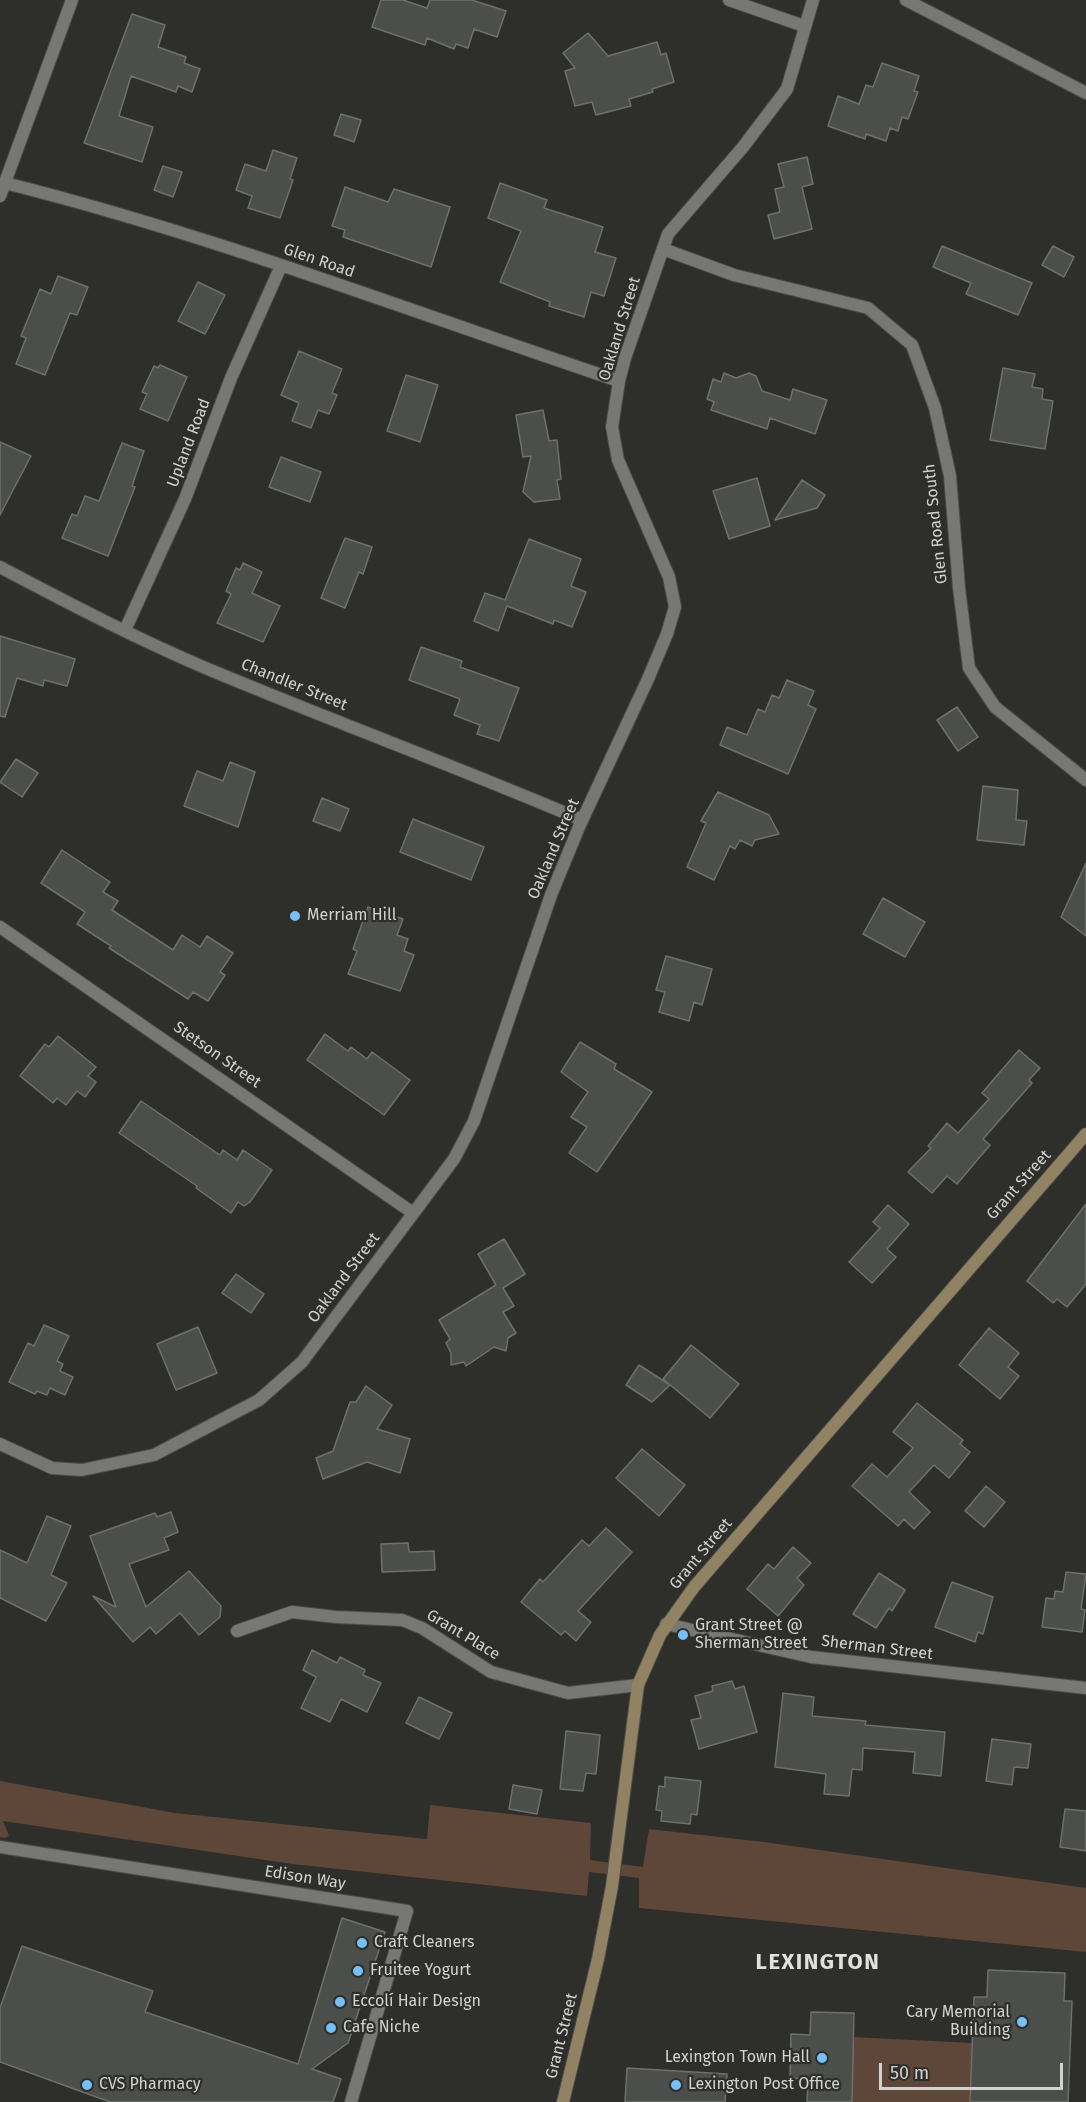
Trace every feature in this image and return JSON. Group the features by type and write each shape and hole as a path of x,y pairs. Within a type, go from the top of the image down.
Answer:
{"street":[{"path":"0,196 72,0"},
{"path":"729,0 804,26"},
{"name":"Oakland Street","path":"0,1444 52,1468 82,1470 154,1455 259,1400 302,1362 454,1159 474,1121 522,973 582,820 648,679 667,634 675,607 669,577 618,460 612,427 619,381 669,234 743,147 787,89 813,0"},
{"path":"906,0 1086,93"},
{"name":"Glen Road","path":"5,183 120,213 619,381"},
{"name":"Glen Road South","path":"663,249 734,275 868,308 912,345 935,408 950,476 959,588 969,668 995,707 1086,780"},
{"name":"Upland Road","path":"124,630 185,499 231,378 280,266"},
{"name":"Chandler Street","path":"0,567 124,630 208,668 450,764 582,820"},
{"name":"Stetson Street","path":"0,927 413,1213"},
{"name":"Grant Street","path":"563,2102 598,1959 610,1896 632,1744 638,1685 666,1624 701,1579 1086,1134"},
{"name":"Grant Place","path":"237,1631 292,1612 402,1620 422,1628 491,1672 568,1693 638,1685"},
{"name":"Sherman Street","path":"666,1624 811,1657 1086,1688"},
{"name":"Edison Way","path":"0,1847 408,1911 351,2102"}],"shaded area":[{"path":"0,1781 175,1813 427,1839 430,1805 591,1823 590,1860 643,1867 649,1829 764,1842 1086,1888 1086,1952 639,1908 639,1878 589,1872 587,1896 292,1864 3,1821 9,1836 5,1838 0,1837"},
{"path":"853,2037 972,2043 970,2102 852,2102"}],"building":[{"path":"381,0 403,0 427,8 430,0 472,0 506,11 497,37 474,29 468,48 456,44 454,49 427,38 425,45 372,27"},
{"path":"132,14 165,25 158,47 186,57 184,63 200,69 192,92 178,86 176,92 131,76 119,116 153,127 142,162 84,143"},
{"path":"588,33 608,56 657,42 661,55 666,53 674,82 652,89 653,92 629,99 631,106 596,115 592,102 575,106 565,71 575,68 563,53"},
{"path":"882,63 919,76 914,91 918,92 908,119 902,117 898,131 890,128 886,141 866,134 865,139 828,126 838,96 859,104 866,85 873,87"},
{"path":"341,114 361,120 354,142 334,135"},
{"path":"273,150 297,158 290,179 293,180 280,218 248,208 252,196 236,190 245,164 266,171"},
{"path":"807,157 813,184 802,187 812,229 774,239 768,215 780,212 775,189 784,187 778,164"},
{"path":"163,166 182,172 173,197 154,190"},
{"path":"500,183 547,200 544,208 603,227 595,252 616,258 604,296 591,292 584,317 549,306 550,302 500,282 521,231 488,218"},
{"path":"345,187 388,202 394,189 450,207 431,267 343,237 345,230 332,226"},
{"path":"942,246 1032,283 1018,315 966,294 971,283 933,267"},
{"path":"1053,246 1074,257 1064,277 1042,265"},
{"path":"58,276 88,287 77,315 70,313 45,375 16,364 26,338 21,336 40,289 51,294"},
{"path":"198,282 225,295 205,334 178,321"},
{"path":"299,351 342,369 332,393 337,395 329,414 318,410 311,428 292,421 299,403 281,395"},
{"path":"160,365 187,377 168,421 140,409 147,394 142,392 154,366 158,368"},
{"path":"1003,368 1035,374 1032,387 1043,389 1042,399 1053,401 1045,449 990,440"},
{"path":"724,373 736,378 749,373 756,376 762,391 790,400 793,389 827,400 815,434 770,418 767,429 711,410 714,402 707,399 713,379 721,382"},
{"path":"406,375 438,385 420,442 387,431"},
{"path":"543,410 549,441 557,440 561,479 557,480 560,499 534,502 523,492 531,456 523,457 516,415"},
{"path":"0,442 31,456 0,515"},
{"path":"122,443 144,451 132,486 135,487 108,556 62,538 72,514 77,516 85,496 99,501"},
{"path":"281,457 321,472 310,502 269,487"},
{"path":"757,478 770,526 729,539 713,491"},
{"path":"802,480 825,495 817,508 775,520"},
{"path":"345,538 372,547 363,574 359,572 345,608 321,598"},
{"path":"529,539 581,559 571,586 586,592 572,627 554,620 553,624 507,606 498,631 474,621 485,593 505,600"},
{"path":"243,563 262,572 252,593 280,606 263,642 217,623 231,594 226,591 236,568 240,570"},
{"path":"0,636 75,659 67,686 44,680 43,686 17,678 5,717 0,716"},
{"path":"421,647 462,661 460,667 519,688 499,741 477,734 480,725 454,715 460,699 409,680"},
{"path":"787,680 814,691 808,705 816,709 788,774 720,745 727,727 747,735 758,709 765,712 772,695 779,698"},
{"path":"957,707 978,737 958,751 937,720"},
{"path":"16,759 38,773 22,797 0,782"},
{"path":"230,762 255,772 238,827 184,806 197,771 223,781"},
{"path":"983,786 1018,790 1016,820 1027,821 1024,845 977,840"},
{"path":"718,792 769,815 779,834 755,840 752,846 740,840 735,849 730,846 714,880 687,867 706,823 701,821"},
{"path":"322,798 349,809 340,831 313,821"},
{"path":"413,819 484,847 471,880 400,852"},
{"path":"62,850 110,882 103,892 118,901 112,910 173,950 182,935 200,947 207,936 233,953 220,972 225,975 208,1001 193,992 188,999 109,948 111,946 77,924 85,912 41,883"},
{"path":"1086,863 1086,936 1061,917"},
{"path":"883,898 925,922 905,957 863,934"},
{"path":"368,907 403,919 397,935 408,939 404,951 414,955 400,991 348,974 357,951 353,949"},
{"path":"666,956 712,969 702,1005 694,1002 689,1021 659,1012 665,992 656,990"},
{"path":"325,1034 348,1051 351,1047 367,1059 372,1052 410,1080 384,1115 307,1060"},
{"path":"58,1036 96,1067 88,1076 96,1082 85,1097 77,1091 66,1105 57,1098 53,1103 20,1076 45,1044 49,1047"},
{"path":"580,1042 616,1064 614,1069 652,1092 597,1172 569,1153 587,1127 571,1117 588,1092 561,1072"},
{"path":"1019,1050 1040,1068 1029,1080 1032,1083 983,1139 990,1145 957,1184 947,1176 932,1193 908,1172 931,1148 928,1146 947,1123 958,1133 989,1099 982,1093"},
{"path":"141,1101 220,1155 223,1150 237,1160 243,1150 272,1170 250,1202 244,1206 238,1202 231,1213 196,1188 197,1186 119,1133"},
{"path":"1086,1204 1086,1284 1067,1307 1057,1299 1053,1303 1027,1281"},
{"path":"888,1205 909,1224 887,1249 896,1257 872,1283 849,1262 880,1228 873,1222"},
{"path":"504,1239 525,1274 503,1288 514,1306 503,1312 516,1333 508,1338 506,1351 494,1347 466,1366 464,1362 451,1365 451,1353 446,1343 450,1339 439,1320 496,1285 478,1254"},
{"path":"236,1274 264,1294 251,1313 222,1293"},
{"path":"44,1325 69,1336 57,1361 63,1364 60,1371 73,1377 65,1395 50,1388 47,1395 37,1391 35,1394 9,1382 28,1343 34,1346"},
{"path":"198,1327 217,1373 176,1390 157,1344"},
{"path":"989,1328 1019,1353 1008,1367 1019,1376 1000,1399 959,1365"},
{"path":"691,1345 739,1384 710,1418 663,1379"},
{"path":"639,1365 670,1385 652,1402 626,1385"},
{"path":"366,1386 392,1405 377,1429 410,1439 400,1473 367,1462 323,1479 316,1458 333,1451 350,1402 356,1402"},
{"path":"917,1403 963,1440 960,1444 970,1452 949,1478 934,1465 909,1492 930,1512 914,1529 904,1519 898,1526 852,1486 872,1464 887,1477 913,1448 893,1432"},
{"path":"642,1449 685,1485 659,1516 616,1478"},
{"path":"986,1486 1005,1502 984,1527 965,1511"},
{"path":"171,1512 178,1532 164,1538 169,1550 129,1564 146,1607 189,1571 221,1606 220,1617 199,1635 180,1613 156,1634 150,1627 133,1642 93,1596 116,1607 90,1536 155,1513 157,1517"},
{"path":"47,1516 71,1526 51,1575 67,1583 46,1621 0,1598 0,1550 27,1563"},
{"path":"606,1528 632,1552 578,1611 591,1622 576,1641 565,1631 561,1635 521,1602 540,1579 543,1582 582,1540 589,1546"},
{"path":"408,1543 409,1552 434,1551 435,1570 382,1572 381,1544"},
{"path":"793,1547 811,1563 797,1578 804,1585 778,1616 747,1589 768,1564 774,1569"},
{"path":"1066,1572 1086,1574 1081,1609 1085,1610 1082,1632 1042,1627 1046,1598 1054,1599 1055,1591 1063,1592"},
{"path":"879,1573 905,1590 892,1611 889,1608 876,1628 853,1614"},
{"path":"952,1582 993,1597 983,1634 978,1632 975,1642 935,1627"},
{"path":"312,1650 337,1663 340,1657 365,1670 363,1675 381,1683 367,1712 341,1699 330,1722 301,1708 316,1677 303,1670"},
{"path":"732,1681 735,1689 744,1686 757,1732 699,1749 691,1720 701,1718 695,1696 713,1691 712,1686"},
{"path":"783,1693 814,1697 812,1716 866,1721 865,1725 945,1732 941,1776 913,1773 915,1752 863,1748 862,1770 852,1769 849,1796 824,1794 826,1774 775,1767"},
{"path":"419,1697 452,1713 439,1739 406,1723"},
{"path":"566,1731 600,1735 596,1774 586,1773 583,1791 560,1789"},
{"path":"992,1739 1031,1744 1028,1768 1014,1767 1012,1785 986,1781"},
{"path":"665,1777 701,1781 697,1815 691,1814 690,1824 661,1821 662,1811 656,1810 659,1786 665,1787"},
{"path":"513,1785 542,1790 537,1814 509,1809"},
{"path":"1065,1809 1086,1811 1086,1851 1060,1847"},
{"path":"342,1918 385,1932 348,2043 312,2069 341,2079 333,2102 110,2102 0,2062 0,2008 22,1946 153,1991 145,2012 298,2064"},
{"name":"Cary Memorial Building","path":"988,1970 1065,1973 1064,2001 1072,2001 1068,2102 970,2102 974,1997 987,1997"},
{"name":"Lexington Town Hall","path":"811,2012 854,2013 852,2102 807,2102 808,2079 790,2078 791,2034 810,2035"},
{"name":"Lexington Post Office","path":"627,2068 727,2074 725,2102 625,2102"}],"place":[{"name":"Merriam Hill","path":"295,916"},
{"name":"Grant Street @ Sherman Street","path":"683,1635"},
{"name":"Craft Cleaners","path":"362,1943"},
{"name":"Fruitee Yogurt","path":"358,1971"},
{"name":"Eccolí Hair Design","path":"340,2002"},
{"name":"Cary Memorial Building","path":"1022,2022"},
{"name":"Cafe Niche","path":"331,2028"},
{"name":"Lexington Town Hall","path":"822,2058"},
{"name":"CVS Pharmacy","path":"87,2085"},
{"name":"Lexington Post Office","path":"676,2085"}],"district":[{"name":"LEXINGTON","path":"818,1963"}]}
